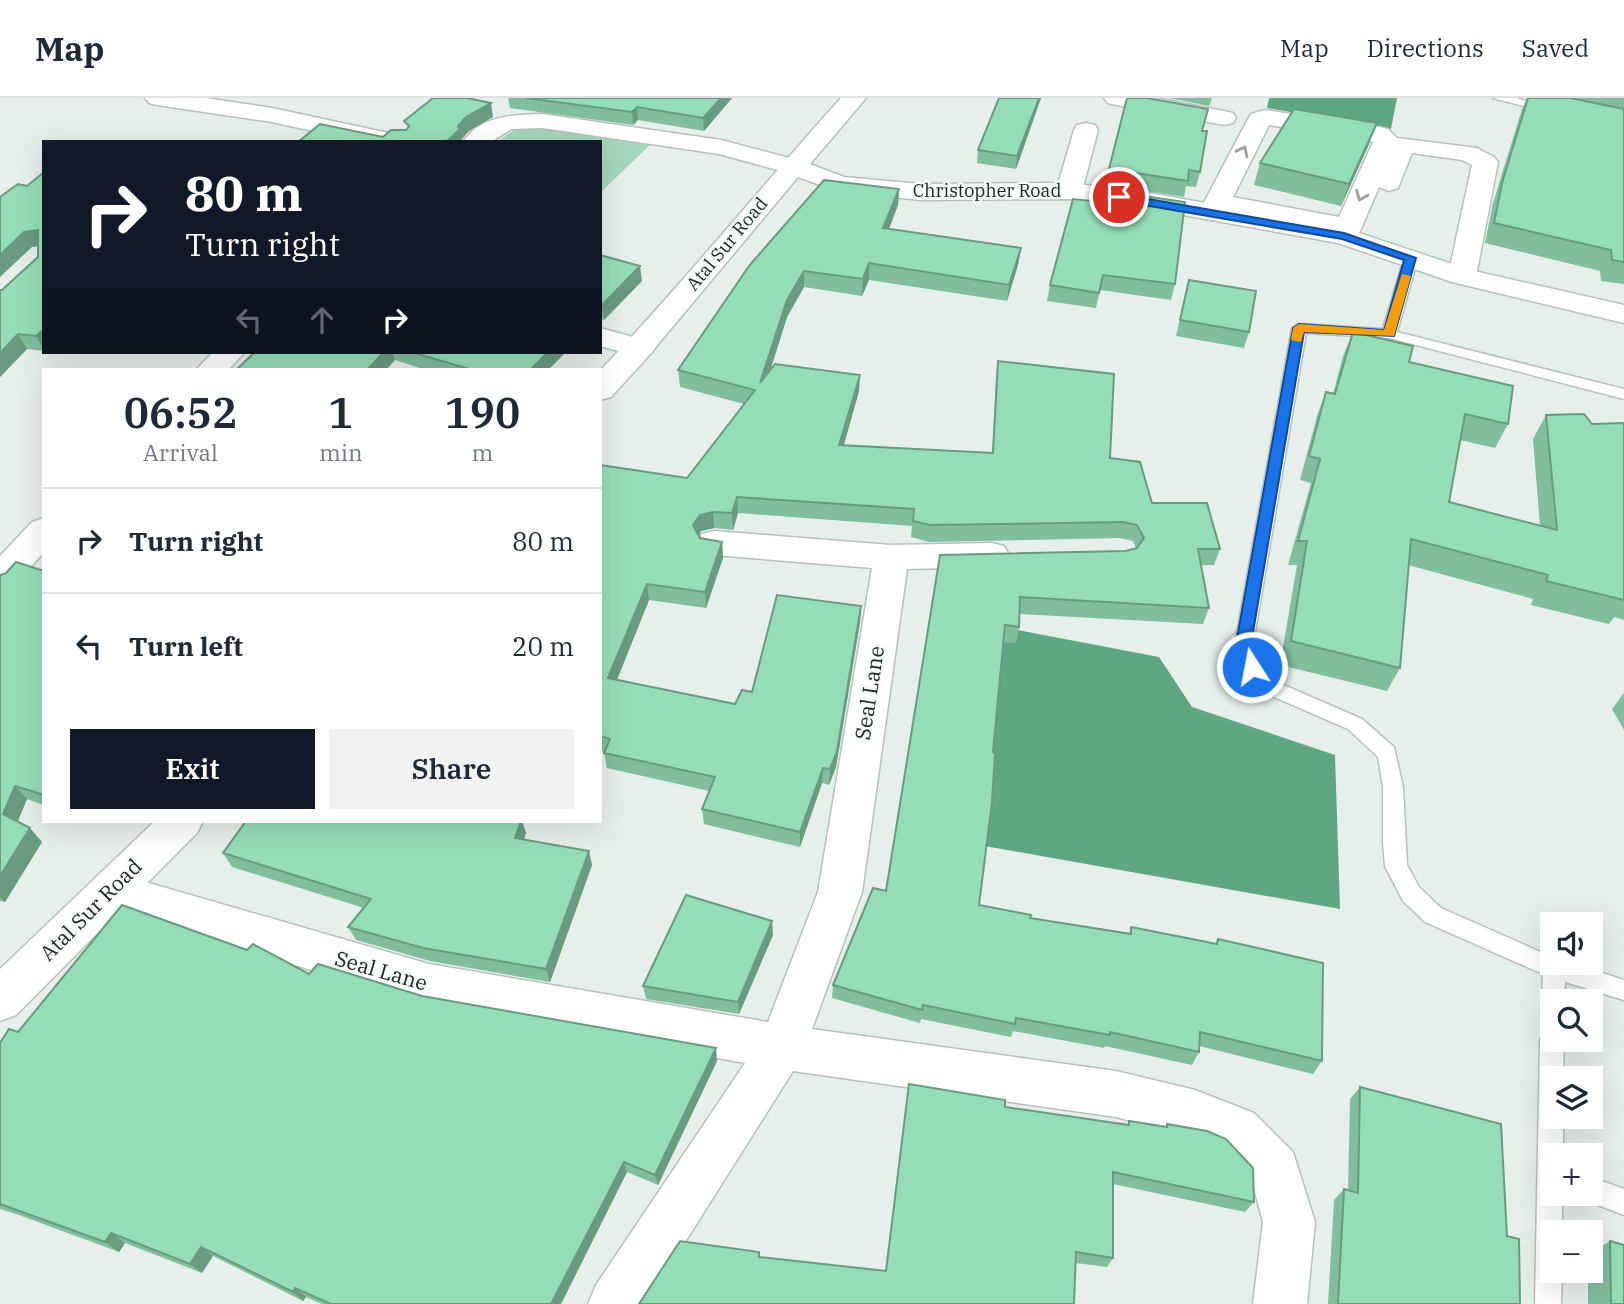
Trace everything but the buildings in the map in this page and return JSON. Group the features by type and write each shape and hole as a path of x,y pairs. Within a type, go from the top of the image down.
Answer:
{"street":[{"path":"157,98 272,115 389,140"},
{"name":"Atal Sur Road","path":"602,388 640,348 792,166 854,98"},
{"path":"1116,98 1224,118"},
{"path":"1215,207 1260,120 1265,117 1379,134 1385,140 1353,236"},
{"name":"Christopher Road","path":"478,140 495,127 508,122 542,121 721,148 792,166 840,184 921,192 1069,191 1215,207 1353,236 1462,276 1624,314"},
{"path":"1069,191 1086,130"},
{"path":"1353,236 1402,144 1468,153 1485,162 1462,276"},
{"path":"602,338 640,348"},
{"path":"213,368 228,354"},
{"path":"1,577 42,532"},
{"path":"714,543 891,557 1026,555"},
{"name":"Seal Lane","path":"615,1304 782,1046 840,892 891,557"},
{"name":"Atal Sur Road","path":"0,1000 180,823"},
{"name":"Seal Lane","path":"111,891 429,985 782,1046 1116,1094 1195,1114 1237,1130 1275,1170 1289,1222 1280,1304"}],"lane":[{"path":"1499,98 1562,111"},
{"path":"1389,334 1411,258"},
{"path":"1540,962 1433,915 1411,894 1396,866 1393,843 1393,787 1387,753 1355,724 1272,688 1252,667 1245,638 1299,328 1389,334 1624,394"},
{"path":"1576,975 1624,990"},
{"path":"1551,1143 1552,1052"},
{"path":"1603,1194 1624,1202"},
{"path":"1548,1304 1550,1206"}],"shaded area":[{"path":"1269,98 1397,98 1391,129 1267,108"},
{"path":"520,125 653,142 602,191 602,140 501,140"},
{"path":"991,625 1159,657 1192,707 1335,755 1340,909 979,845"}],"slow traffic":[{"path":"1297,340 1299,328 1389,334 1406,276"}],"route":[{"path":"1119,197 1344,236 1411,258 1389,334 1299,328 1245,638 1252,667"}]}
